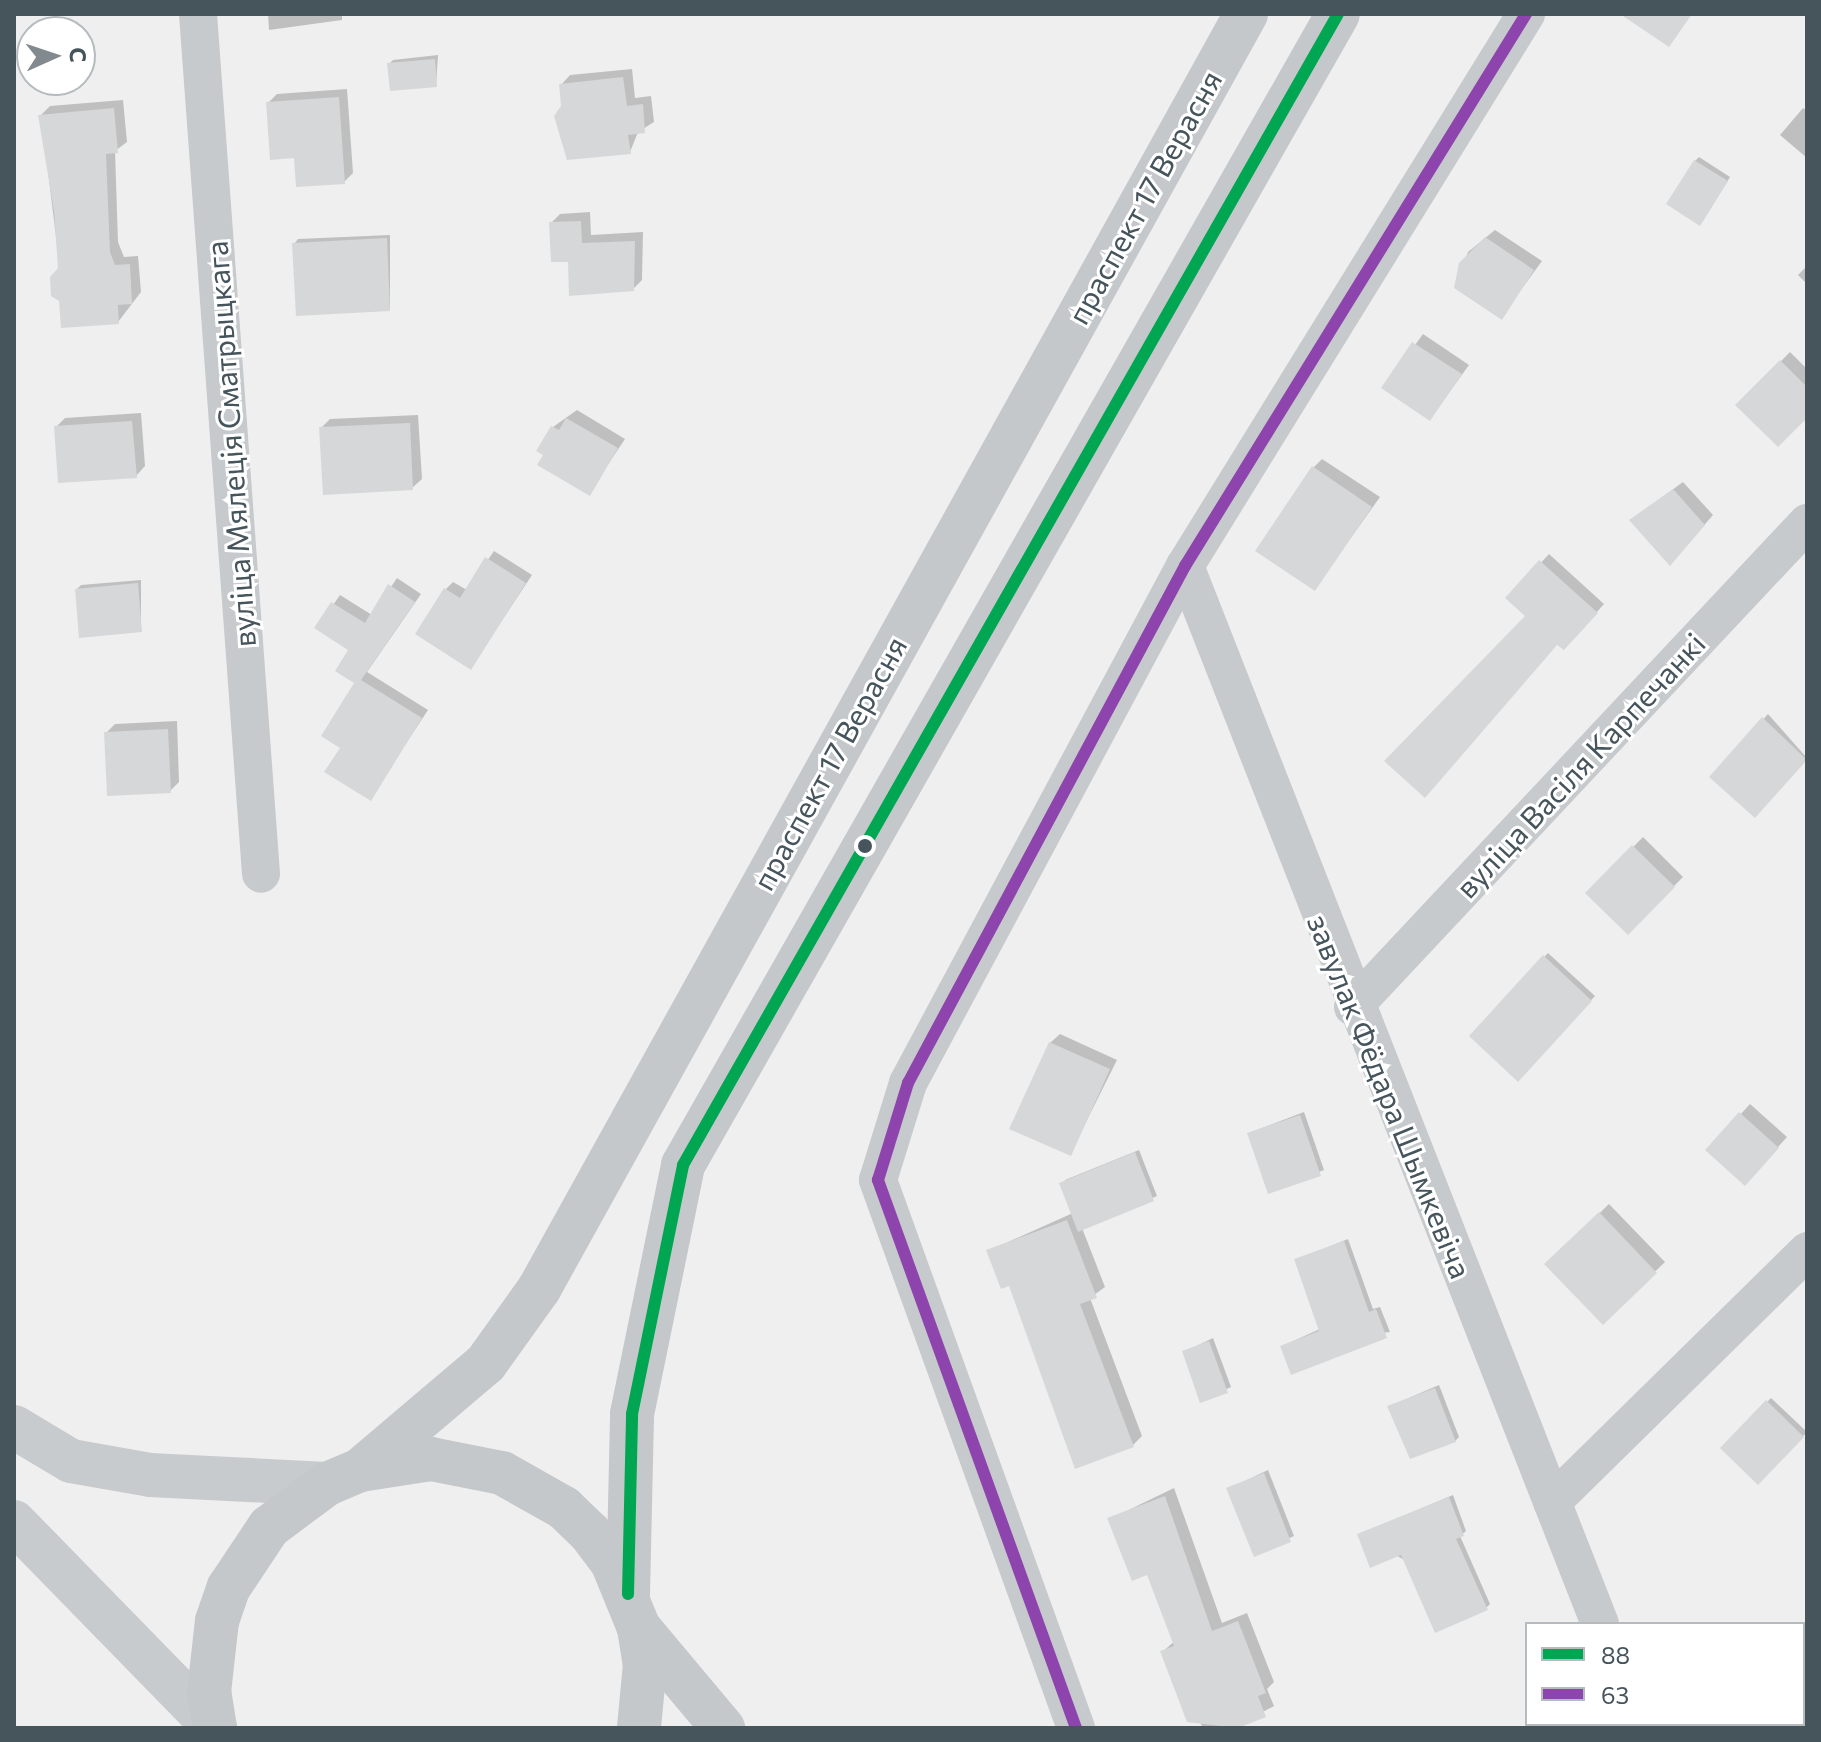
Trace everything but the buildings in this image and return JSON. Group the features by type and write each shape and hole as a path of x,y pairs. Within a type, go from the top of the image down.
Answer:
{"main road":[{"name":"праспект 17 Верасня","path":"215,1728 210,1656 229,1587 269,1527 344,1477 486,1363 539,1289 1246,14"},
{"path":"639,1728 632,1414 683,1165 1338,14"},
{"path":"14,1427 71,1461 150,1475 344,1477 431,1459 512,1478 590,1533 634,1611 723,1728"},
{"path":"14,1522 215,1728"}],"street":[{"name":"вуліца Мялеція Сматрыцкага","path":"198,14 261,874"},
{"path":"1076,1728 878,1180 908,1083 1185,566 1526,14"},
{"name":"вуліца Васіля Карпечанкі","path":"1353,1007 1807,523"},
{"name":"завулак Фёдара Шымкевіча","path":"1185,566 1353,1007 1599,1622"},
{"path":"1552,1502 1807,1251"}],"transit line":[{"name":"88","path":"628,1594 632,1414 683,1165 1338,14"},
{"name":"63","path":"1076,1728 878,1180 908,1083 1185,566 1526,14"}]}
